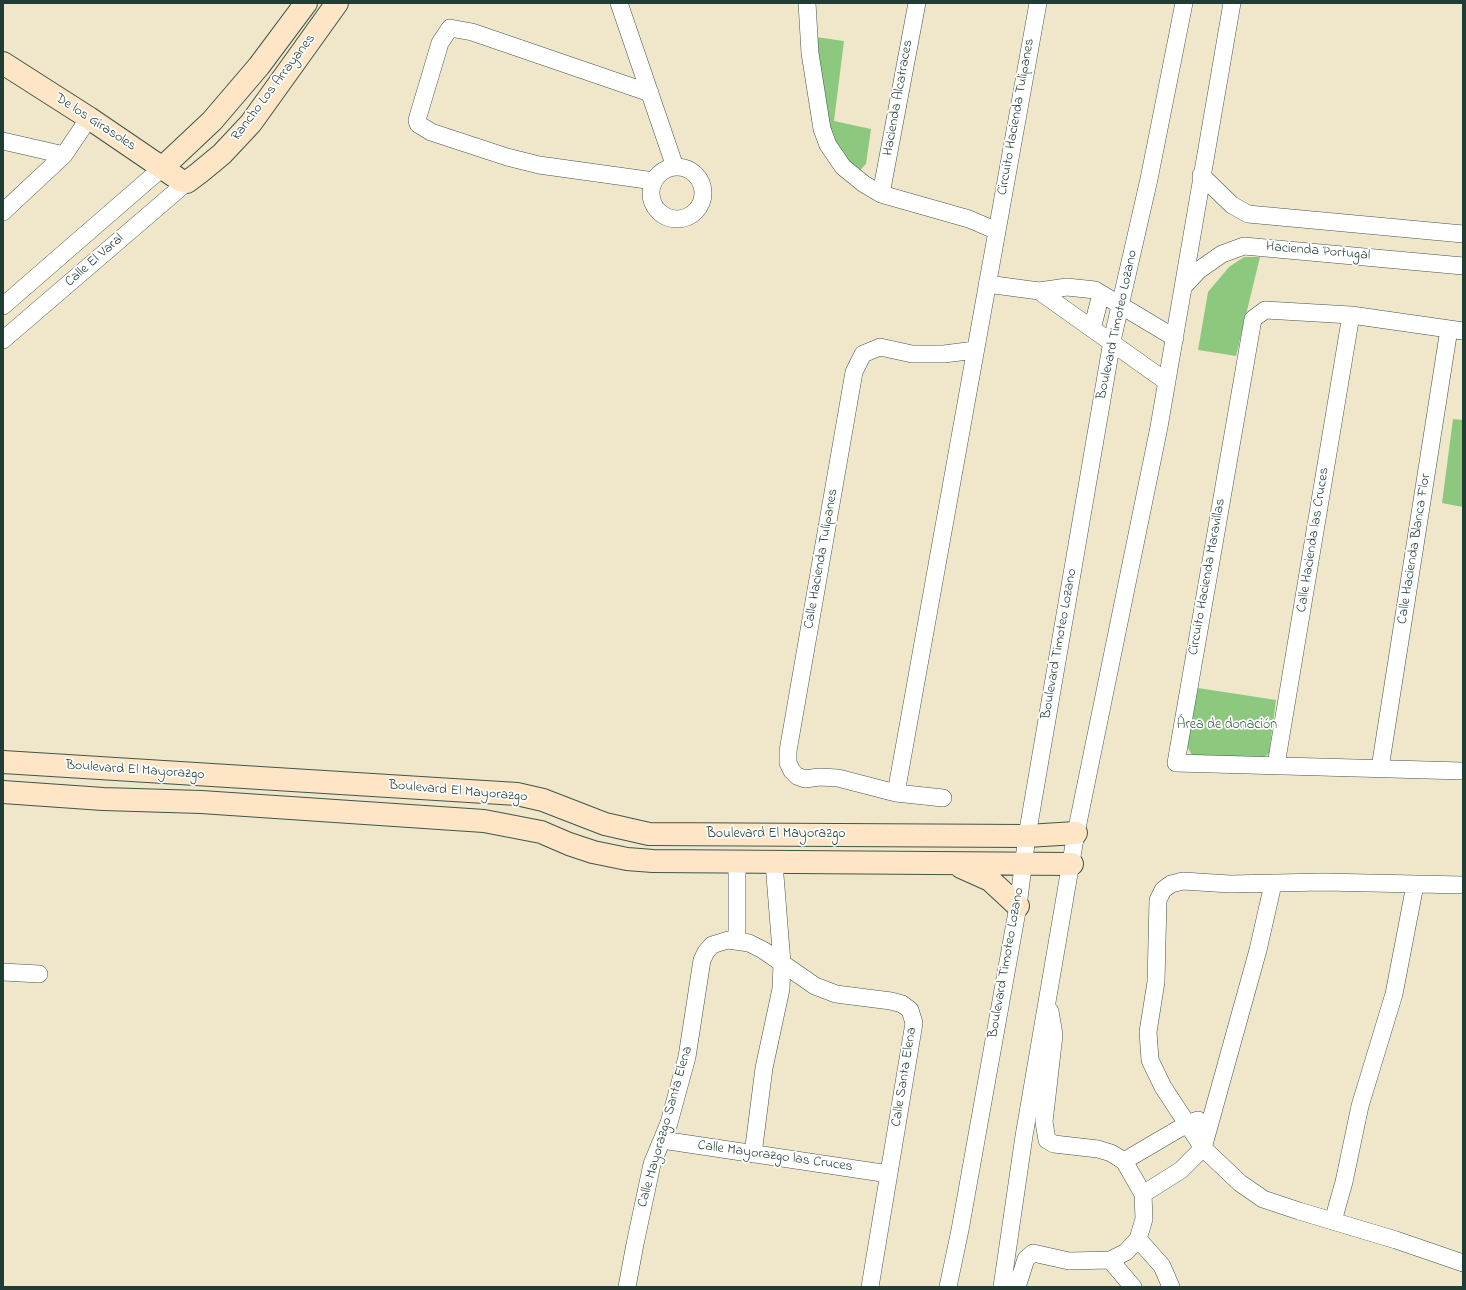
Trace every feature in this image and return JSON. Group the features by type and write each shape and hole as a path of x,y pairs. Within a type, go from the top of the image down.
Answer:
{"street":[{"name":"Rancho Los Arrayanes","path":"162,168 220,111 259,66 306,3"},
{"name":"Rancho Los Arrayanes","path":"186,182 199,174 222,154 251,123 336,3"},
{"path":"619,3 675,167"},
{"path":"807,3 810,53 817,104 822,129 828,145 835,157 850,174 882,194 969,219 996,231"},
{"name":"Hacienda Alcatraces","path":"882,194 917,3"},
{"name":"Circuito Hacienda Tulipanes","path":"987,284 1038,3"},
{"name":"Boulevard Timoteo Lozano","path":"948,1287 960,1230 1018,906 1027,836 1112,341 1184,3"},
{"path":"1002,1287 1024,1136 1072,864 1076,833 1159,427 1166,382 1185,285 1201,175 1232,3"},
{"path":"650,93 472,32 450,28 440,43 416,120 418,124 431,132 507,157 539,164 654,181"},
{"name":"De los Girasoles","path":"3,63 89,118 180,180 186,182"},
{"path":"3,212 64,155 89,118"},
{"path":"3,141 64,155"},
{"path":"675,167 690,171 701,183 702,199 700,206 691,215 680,219 672,219 658,211 652,197 654,181 663,171 675,167"},
{"name":"Calle El Varal","path":"3,306 162,168"},
{"path":"1201,175 1232,205 1248,214 1463,234"},
{"name":"Calle El Varal","path":"3,340 186,182"},
{"name":"Hacienda Portugal","path":"1185,285 1199,270 1222,254 1244,246 1463,266"},
{"path":"896,793 987,284 1039,291 1053,288 1081,288 1095,290 1120,307 1175,338"},
{"path":"1039,291 1092,329 1112,341 1166,382"},
{"path":"1092,329 1101,294"},
{"name":"Circuito Hacienda Maravillas","path":"1456,330 1351,315 1265,310 1253,319 1176,763 1463,771"},
{"name":"Calle Hacienda las Cruces","path":"1276,765 1351,315"},
{"name":"Calle Hacienda Blanca Flor","path":"1380,768 1456,330"},
{"name":"Calle Hacienda Tulipanes","path":"943,798 896,793 838,778 805,778 797,776 792,771 788,763 788,751 854,372 863,354 880,348 912,354 975,350"},
{"name":"Boulevard El Mayorazgo","path":"3,762 517,794 543,800 605,824 626,830 671,836 1027,836 1076,833"},
{"name":"Boulevard El Mayorazgo","path":"3,792 103,799 201,802 484,821 541,832 569,844 616,857 653,861 956,865 1024,863 1072,864"},
{"path":"747,835 765,845 774,863 782,963 781,989 764,1068 753,1154"},
{"path":"737,863 737,940"},
{"path":"956,865 990,880 1018,906"},
{"path":"1463,885 1323,882 1230,884 1184,881 1171,884 1163,890 1158,900 1156,982 1148,1032 1150,1060 1162,1087 1203,1148 1240,1183 1264,1199 1463,1262"},
{"path":"1144,1194 1181,1170 1203,1148 1258,950 1273,884"},
{"path":"1333,1221 1344,1182 1360,1106 1394,994 1415,885"},
{"name":"Calle Santa Elena","path":"712,945 720,941 737,940 749,943 782,963 795,974 815,986 829,991 857,997 891,1001 902,1004 910,1010 914,1023 870,1287"},
{"name":"Calle Mayorazgo Santa Elena","path":"627,1287 652,1164 669,1123 687,1057 702,960 712,945"},
{"path":"3,972 39,974"},
{"path":"1017,1287 1026,1259 1033,1253 1069,1261 1110,1260 1126,1252 1138,1239 1144,1219 1144,1194 1124,1161 1111,1153 1098,1149 1054,1144 1047,1140 1044,1122 1054,1035 1048,1002"},
{"path":"1124,1161 1187,1124 1212,1115"},
{"name":"Calle Mayorazgo las Cruces","path":"662,1140 889,1174"},
{"path":"1138,1239 1162,1266 1171,1287"},
{"path":"1110,1260 1133,1287"}],"green space":[{"path":"809,36 844,41 834,121 871,129 866,164 859,171 836,154"},
{"path":"1244,257 1260,257 1236,356 1198,350 1208,292 1229,267"},
{"path":"1453,419 1463,420 1463,507 1442,503"},
{"name":"Área de donación","path":"1198,688 1276,700 1269,754 1254,762 1192,755 1187,746"}]}
